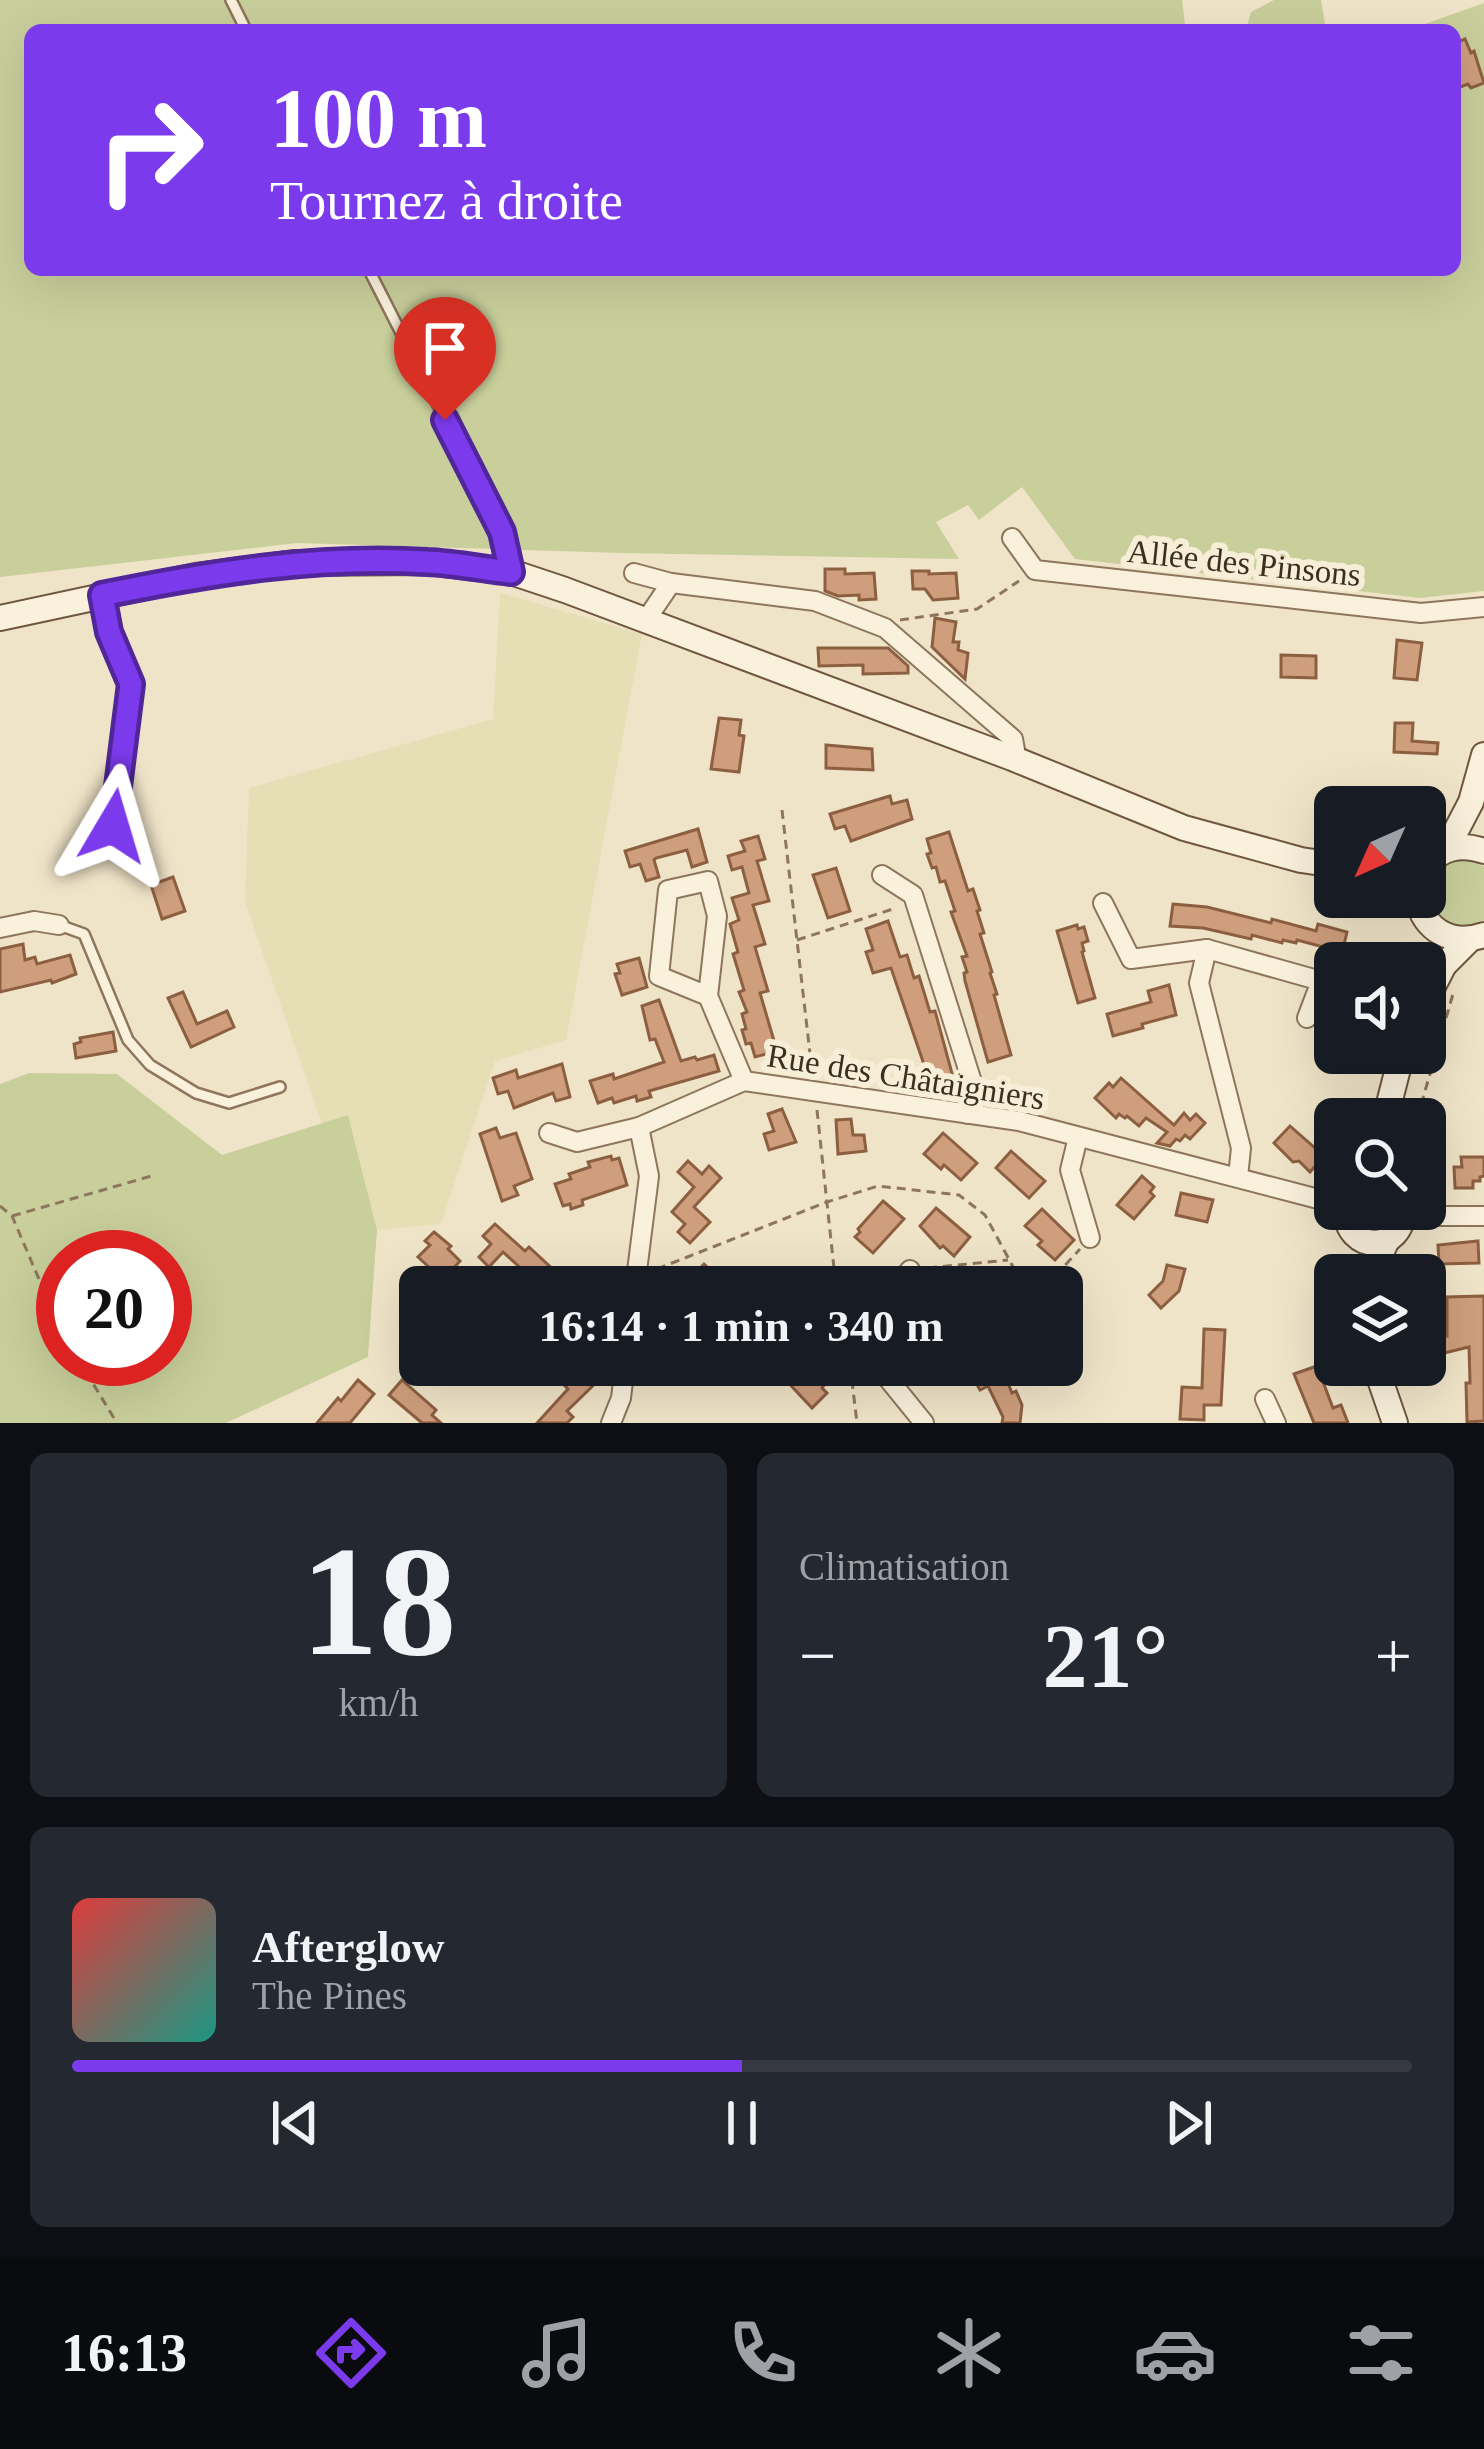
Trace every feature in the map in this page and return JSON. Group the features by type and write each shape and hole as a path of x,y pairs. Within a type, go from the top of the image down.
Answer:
{"main road":[{"path":"0,618 196,576 296,563 428,562 511,572 1012,758 1184,828 1314,862"},
{"path":"1446,850 1471,802 1484,759"},
{"path":"1446,850 1482,850 1471,802"},
{"path":"1426,918 1441,934 1455,939 1477,937"},
{"path":"1430,925 1431,942"},
{"path":"1446,963 1477,937"},
{"path":"1358,1230 1371,1243 1391,1230"},
{"path":"1371,1386 1384,1423"},
{"path":"1382,1386 1395,1423"}],"street":[{"path":"1012,538 1035,570"},
{"name":"Allée des Pinsons","path":"1035,570 1421,613 1484,607"},
{"path":"634,573 671,583 814,601 885,628 1013,739 1012,758"},
{"path":"646,620 671,583"},
{"path":"882,875 913,895 973,1085 968,1114"},
{"path":"708,996 659,976 668,890 708,881 717,916 708,996 744,1081"},
{"path":"1103,903 1131,959 1207,950 1322,981 1307,1018"},
{"path":"0,928 34,922 59,925"},
{"path":"1207,950 1199,983 1240,1148 1238,1177"},
{"name":"Rue des Châtaigniers","path":"549,1133 577,1142 639,1127 744,1081 1018,1121 1238,1177 1314,1203"},
{"path":"638,1266 649,1176 639,1127"},
{"path":"1078,1137 1070,1170 1090,1238"},
{"path":"1446,1218 1484,1216"},
{"path":"610,1423 622,1386"},
{"path":"895,1386 924,1423"},
{"path":"1265,1399 1276,1423"}],"lane":[{"path":"372,276 502,532 511,572"},
{"path":"102,595 109,632 131,684 113,826"},
{"path":"59,925 84,934 128,1040 150,1065 196,1094 229,1103 280,1087"}],"path":[{"path":"885,628 904,617 977,609 1035,570"},
{"path":"782,810 834,1266"},
{"path":"797,940 915,902"},
{"path":"1424,1098 1456,981"},
{"path":"12,1216 155,1175"},
{"path":"670,1266 878,1186 959,1195 985,1215 1013,1266"},
{"path":"0,1206 12,1216 36,1272"},
{"path":"1064,1266 1090,1238"},
{"path":"950,1266 1010,1260"},
{"path":"94,1386 117,1423"},
{"path":"852,1386 856,1423"}],"shaded area":[{"path":"500,593 642,634 566,1040 495,1061 441,1224 377,1230 348,1116 322,1124 245,902 249,788 493,719"}],"green space":[{"path":"0,0 1182,0 1185,24 24,24 24,276 1461,276 1461,24 1425,24 1484,3 1484,591 1420,598 1075,559 1022,487 979,520 968,505 936,522 959,559 297,543 0,577"},
{"path":"1274,0 1321,0 1325,24 1248,24 1251,12"},
{"path":"1463,859 1484,866 1484,920 1465,926 1442,918 1446,918 1446,866"},
{"path":"29,1073 117,1074 222,1155 348,1115 377,1230 368,1357 226,1423 0,1423 0,1084"}],"building":[{"path":"1465,39 1474,51 1484,83 1471,88 1461,87 1461,41"},
{"path":"825,569 874,573 876,599 859,600 859,595 825,591"},
{"path":"912,571 956,573 958,598 933,600 925,589 913,589"},
{"path":"935,618 956,622 953,642 968,653 965,679 932,647"},
{"path":"1397,640 1422,643 1417,680 1394,678"},
{"path":"818,648 888,648 908,666 908,673 863,674 863,665 819,666"},
{"path":"1281,655 1316,656 1316,678 1281,677"},
{"path":"719,718 741,720 739,735 744,736 739,772 711,769"},
{"path":"1395,723 1413,723 1412,741 1438,743 1437,754 1394,752"},
{"path":"826,745 872,749 873,770 826,768"},
{"path":"890,796 892,804 907,800 912,819 851,841 845,826 835,829 830,814"},
{"path":"698,829 707,862 692,867 687,850 656,858 659,877 646,881 640,864 630,867 625,851"},
{"path":"949,832 968,891 973,889 980,910 984,933 980,934 1011,1055 988,1062 965,981 962,957 967,956 951,912 955,911 945,881 940,882 927,854 931,853 927,839"},
{"path":"758,836 765,859 757,861 769,901 753,905 765,944 755,947 768,991 760,993 777,1051 755,1057 742,1030 746,1029 742,1014 747,1012 739,992 744,990 730,924 739,920 732,898 749,893 742,867 732,870 728,856 745,851 741,841"},
{"path":"836,868 850,911 828,918 813,875"},
{"path":"173,877 185,911 162,919 151,885"},
{"path":"1173,904 1271,923 1272,919 1316,931 1318,924 1347,932 1345,942 1314,945 1170,926"},
{"path":"888,921 900,957 907,955 930,1012 935,1011 953,1077 931,1085 891,968 873,973 866,952 873,950 866,929"},
{"path":"1084,927 1088,941 1082,943 1082,952 1095,998 1078,1003 1057,931"},
{"path":"23,944 25,960 35,957 37,964 70,955 76,974 0,992 0,949"},
{"path":"639,958 647,987 622,995 617,964"},
{"path":"1169,985 1176,1015 1113,1036 1107,1014 1151,1002 1148,991"},
{"path":"183,992 197,1024 227,1011 234,1027 191,1047 168,998"},
{"path":"659,1000 681,1061 714,1055 719,1071 649,1091 651,1097 637,1101 636,1096 598,1103 590,1081 613,1074 614,1079 664,1062 655,1039 650,1040 642,1006"},
{"path":"113,1032 116,1051 76,1058 74,1044 80,1038"},
{"path":"562,1064 570,1097 556,1101 553,1093 514,1108 508,1091 498,1094 493,1078 516,1070 518,1078"},
{"path":"1121,1078 1174,1125 1184,1113 1190,1120 1196,1114 1205,1123 1190,1139 1185,1135 1170,1146 1157,1143 1167,1132 1146,1118 1139,1126 1127,1116 1116,1118 1095,1098"},
{"path":"782,1109 796,1142 769,1150 764,1134 774,1131 768,1114"},
{"path":"851,1119 853,1135 864,1135 866,1151 838,1154 836,1120"},
{"path":"1290,1126 1314,1147 1314,1167 1310,1172 1299,1161 1293,1162 1274,1143"},
{"path":"496,1128 500,1138 516,1133 532,1179 514,1186 518,1195 502,1201 480,1134"},
{"path":"943,1133 977,1163 961,1180 924,1154"},
{"path":"1011,1151 1045,1181 1029,1198 996,1168"},
{"path":"611,1156 612,1160 619,1158 627,1185 582,1200 583,1205 571,1209 570,1204 563,1206 555,1184 590,1167 588,1162"},
{"path":"1461,1157 1484,1157 1484,1176 1473,1181 1473,1188 1455,1188 1454,1167 1462,1167"},
{"path":"688,1161 702,1174 709,1166 721,1178 694,1207 710,1222 690,1243 678,1232 685,1224 672,1212 694,1187 678,1172"},
{"path":"1142,1176 1154,1187 1150,1192 1154,1196 1134,1219 1117,1205"},
{"path":"1181,1193 1213,1200 1207,1222 1176,1215"},
{"path":"883,1201 904,1219 873,1253 855,1237"},
{"path":"936,1208 970,1237 954,1256 920,1226"},
{"path":"1042,1209 1074,1240 1055,1260 1025,1226"},
{"path":"495,1224 549,1266 518,1266 503,1252 488,1266 479,1257 491,1244 483,1236"},
{"path":"434,1232 460,1261 456,1266 428,1266 418,1257 430,1245 425,1241"},
{"path":"1478,1241 1479,1263 1446,1264 1446,1254 1438,1254 1438,1245"},
{"path":"1167,1265 1185,1269 1179,1291 1161,1308 1149,1295 1163,1281"},
{"path":"1484,1296 1484,1421 1467,1422 1469,1347 1446,1353 1447,1297"},
{"path":"1204,1329 1225,1330 1221,1405 1204,1405 1204,1420 1180,1419 1182,1387 1202,1388"},
{"path":"1314,1367 1314,1386 1325,1386 1333,1408 1341,1405 1348,1423 1314,1423 1294,1374"},
{"path":"358,1380 374,1394 350,1423 317,1423 338,1398 341,1401"},
{"path":"399,1383 409,1386 436,1410 432,1415 441,1423 422,1423 389,1395"},
{"path":"565,1386 593,1386 567,1411 573,1417 567,1423 537,1423 568,1389"},
{"path":"791,1386 824,1386 827,1393 812,1408"},
{"path":"988,1386 1009,1386 1012,1393 1016,1391 1022,1405 1020,1423 1002,1423"}],"route":[{"path":"113,826 131,684 109,632 102,595 296,563 428,562 511,572 502,532 445,420"}]}
